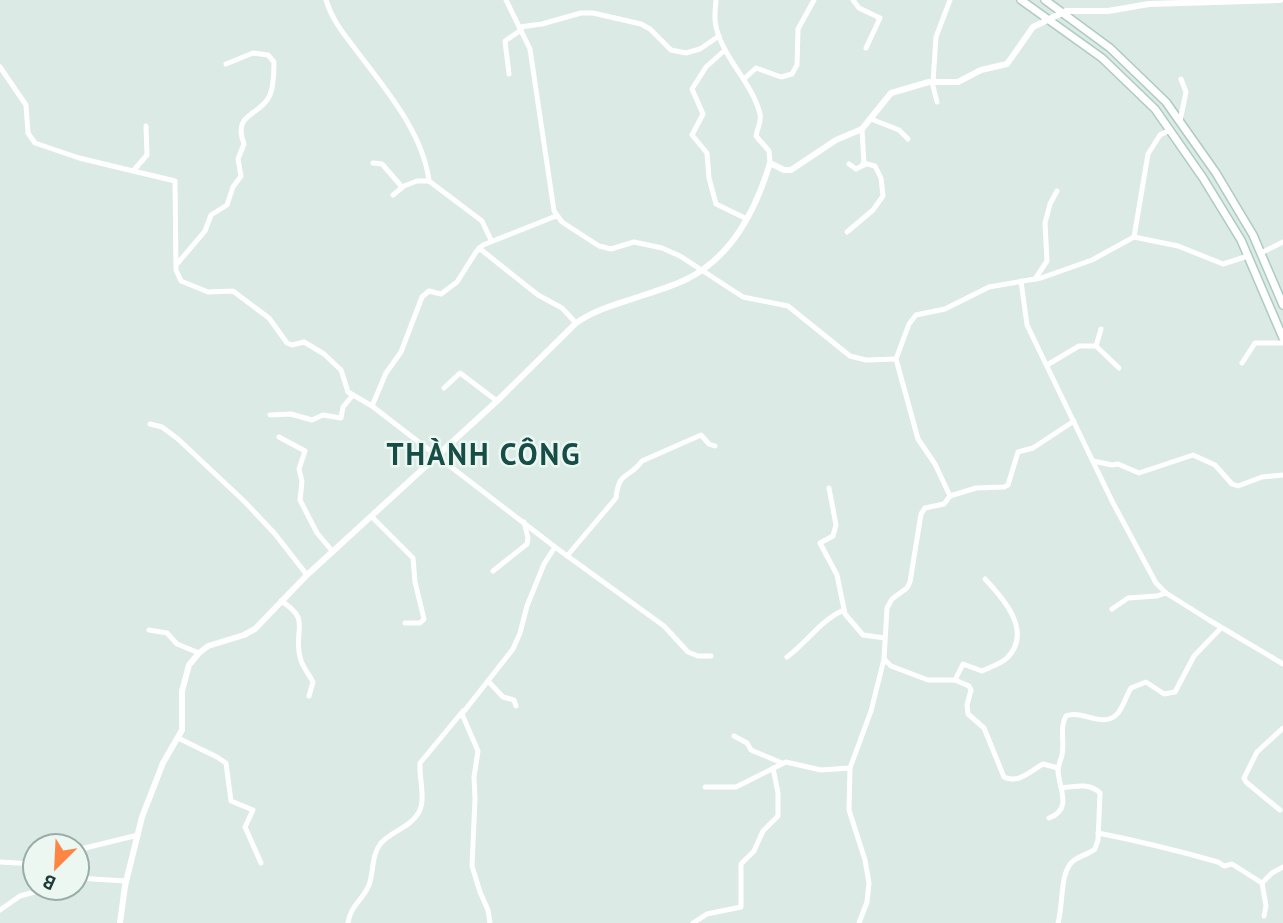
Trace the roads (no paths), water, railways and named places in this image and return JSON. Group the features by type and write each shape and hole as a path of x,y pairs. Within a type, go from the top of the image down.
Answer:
{"main road":[{"path":"1021,0 1102,58 1155,109 1203,178 1241,240 1283,340"},
{"path":"1045,0 1110,48 1167,102 1216,173 1253,235 1283,305"}],"street":[{"path":"326,0 331,17 393,100 413,134 429,181 482,221 491,240"},
{"path":"506,0 530,50 549,181 556,216 562,222 605,248 640,242 672,252 743,297 788,306 850,356 866,360 895,359"},
{"path":"120,923 126,881 142,817 163,763 183,725 183,682 189,665 199,653 208,646 250,633 307,575 497,401 576,323 591,313 685,280 700,271 722,255 747,219 759,198 769,163 769,151 756,135 760,115 744,79 719,36 715,22 716,0"},
{"path":"744,79 756,68 781,77 792,74 797,65 798,29 814,0"},
{"path":"853,0 859,8 880,18 866,48"},
{"path":"937,102 933,82 936,37 950,0"},
{"path":"769,163 787,171 836,140 862,129 891,93 933,82 958,82 981,70 1007,64 1033,27 1061,12 1108,11 1149,4 1280,0"},
{"path":"509,74 506,41 520,29 581,13 593,13 641,24 671,50 686,53 700,49 719,36"},
{"path":"725,50 706,67 692,89 703,114 692,135 707,153 709,178 716,204 747,219"},
{"path":"176,264 205,231 211,215 228,203 231,190 241,176 238,159 244,144 242,124 270,94 274,62 268,55 253,53 226,64"},
{"path":"0,67 26,105 28,133 32,141 79,158 175,181 176,264 178,278 185,284 208,292 233,291 269,318 287,343 292,345 302,341 324,354 343,372 346,390 372,406 555,547 664,626 692,655 711,656"},
{"path":"1180,121 1185,93 1181,79"},
{"path":"871,119 899,130 908,139"},
{"path":"134,170 147,155 146,127"},
{"path":"849,164 856,169 864,166 862,129"},
{"path":"1134,237 1148,154 1160,135 1170,130"},
{"path":"373,163 382,164 402,187"},
{"path":"847,232 872,211 883,195 881,178 874,166 863,163"},
{"path":"393,195 402,187 417,181 429,181"},
{"path":"1035,279 1047,261 1045,223 1048,209 1058,191"},
{"path":"372,406 386,373 401,352 422,297 429,291 441,294 453,286 479,248 491,240 556,216"},
{"path":"950,496 935,464 918,439 895,359 909,324 916,315 945,309 989,287 1035,279 1092,260 1134,237 1178,246 1223,264 1248,256"},
{"path":"1261,253 1283,242"},
{"path":"479,248 538,295 559,306 576,323"},
{"path":"1021,281 1027,325 1153,577 1166,593 1283,664"},
{"path":"1096,346 1101,329"},
{"path":"1242,363 1255,343 1283,340"},
{"path":"1047,365 1076,347 1096,346 1119,368"},
{"path":"443,388 460,373 497,401"},
{"path":"270,415 291,414 312,420 323,415 341,418 343,407 353,395"},
{"path":"859,923 867,902 869,883 865,860 849,810 850,768 869,717 884,659 890,603 907,589 911,582 921,514 925,508 947,502 950,496 976,488 1008,485 1018,452 1033,447 1074,421"},
{"path":"150,424 162,427 178,439 246,502 307,575"},
{"path":"567,556 616,498 616,487 620,479 638,467 642,461 701,435 709,444 715,446"},
{"path":"279,437 305,451 299,469 302,481 300,500 317,533 333,552"},
{"path":"1093,461 1118,464 1139,473 1193,456 1215,464 1232,484 1238,486 1262,477 1283,475"},
{"path":"829,488 836,528 833,536 820,542 836,572 844,610 863,635 885,638"},
{"path":"372,517 413,558 424,619 420,623 405,623"},
{"path":"493,571 527,544 524,522"},
{"path":"348,923 351,910 368,886 379,845 411,822 419,812 422,800 420,763 478,697 516,645 527,606 544,564 555,547"},
{"path":"954,680 963,664 982,671 1005,660 1013,649 1017,636 1015,619 1010,610 985,579"},
{"path":"1112,609 1128,598 1166,593"},
{"path":"281,601 293,608 299,617 299,653 303,667 313,682 309,696"},
{"path":"787,657 801,647 822,623 844,610"},
{"path":"1049,818 1062,808 1064,797 1058,768 1066,716 1074,714 1102,720 1113,718 1131,688 1146,682 1164,694 1175,692 1194,656 1221,628"},
{"path":"149,630 167,632 177,644 199,653"},
{"path":"884,659 891,666 928,680 954,680 971,687 968,714 984,728 1004,777 1012,780 1023,777 1042,764 1058,768"},
{"path":"488,681 503,698 514,700 516,706"},
{"path":"463,711 463,720 478,751 474,777 472,866 490,923"},
{"path":"1280,810 1244,778 1257,752 1283,728"},
{"path":"734,736 751,750 782,763"},
{"path":"178,738 226,763 231,801 253,810 245,827 261,863"},
{"path":"705,786 736,787 790,761 821,770 850,768"},
{"path":"693,923 707,914 740,907 742,862 752,855 762,831 778,816 778,793 773,768"},
{"path":"1058,923 1066,870 1072,862 1095,849 1100,793 1093,787 1062,788"},
{"path":"1098,833 1141,841 1224,866 1232,864 1262,883 1266,906 1264,916"},
{"path":"91,847 138,835"},
{"path":"0,862 21,863"},
{"path":"1262,883 1283,867"},
{"path":"91,879 126,881"},
{"path":"0,910 21,896"}],"district":[{"name":"THÀNH CÔNG","path":"484,453"}]}
